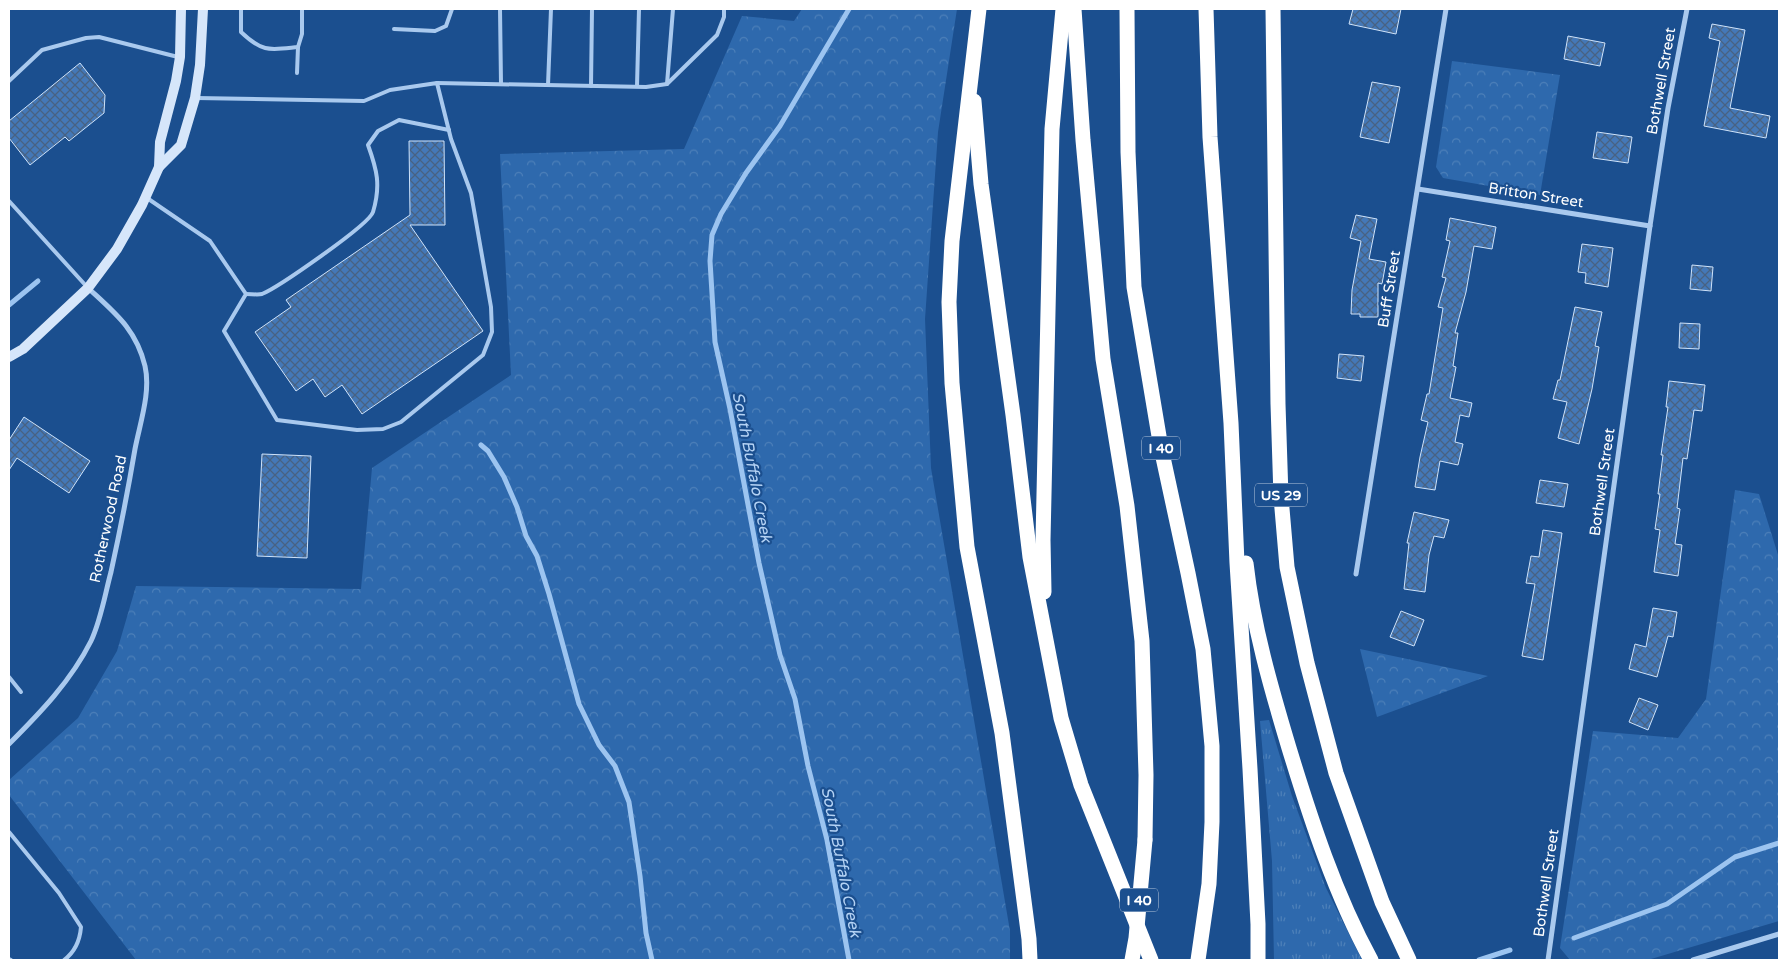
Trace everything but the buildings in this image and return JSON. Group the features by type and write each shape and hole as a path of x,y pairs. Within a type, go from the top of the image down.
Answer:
{"highway":[{"path":"979,9 952,241 949,302 952,393 967,547 1002,732 1029,939 1030,960"},
{"path":"1046,639 1043,540 1052,129 1063,9"},
{"name":"I 40","path":"1074,9 1083,140 1103,359 1127,506 1142,641 1146,775 1145,840 1136,938 1132,960"},
{"name":"I 40","path":"1127,9 1128,152 1134,287 1161,448 1203,649 1212,746 1209,884 1198,960"},
{"path":"1206,9 1210,137 1231,422 1249,593 1275,700 1308,809 1342,897 1371,960"},
{"name":"US 29","path":"1274,9 1278,404 1281,497 1287,567 1307,663 1336,773 1382,902 1409,960"},
{"path":"972,65 981,184 1013,415 1030,557 1061,718 1081,785 1151,960"},
{"path":"1231,422 1236,563 1258,914 1258,960"}],"main road":[{"path":"9,357 23,349 88,288 117,249 146,197 159,167 160,142 176,81 180,57 180,9"},
{"path":"159,167 181,145 195,98 200,65 203,9"}],"street":[{"name":"Buff Street","path":"1356,574 1446,9"},
{"name":"Bothwell Street","path":"1548,960 1650,226 1668,108 1686,9"},
{"name":"Britton Street","path":"1418,189 1650,226"},
{"name":"Rotherwood Road","path":"9,744 43,710 65,682 92,640 104,600 121,524 146,392 146,368 137,342 125,323 88,288"},
{"path":"1693,960 1779,934"}],"lane":[{"path":"241,9 241,32 254,45 272,50 298,47"},
{"path":"297,73 298,47 302,34 302,9"},
{"path":"394,29 435,31 446,26 452,9"},
{"path":"500,9 501,84"},
{"path":"548,85 551,9"},
{"path":"591,86 592,9"},
{"path":"638,86 639,9"},
{"path":"667,84 674,9"},
{"path":"195,98 364,101 390,90 437,83 591,86 667,84 717,35 724,17 724,9"},
{"path":"9,81 42,50 86,38 99,37 180,57"},
{"path":"246,294 224,332 278,420 358,430 383,429 401,422 483,355 492,332 491,307 471,193 459,164 437,83"},
{"path":"246,294 261,294 299,271 362,226 372,214 378,188 376,167 368,144 378,131 399,120 449,130"},
{"path":"146,197 210,241 246,294"},
{"path":"9,202 88,288"},
{"path":"9,677 21,692"},
{"path":"9,832 58,892 81,927 79,940 68,958 64,960"}],"green space":[{"path":"802,9 957,9 938,132 925,319 931,468 1010,931 1010,960 136,960 9,795 9,780 78,718 117,651 136,586 361,589 372,468 511,375 500,154 684,149 742,16 794,21"},
{"path":"1452,61 1560,75 1540,195 1443,178 1436,167"},
{"path":"1735,490 1759,494 1779,558 1779,921 1651,959 1570,960 1560,948 1593,731 1678,738 1706,699"},
{"path":"1360,649 1488,676 1377,717"},
{"path":"1269,720 1292,796 1326,888 1362,960 1274,960 1272,861 1260,721"}],"waterway":[{"name":"South Buffalo Creek","path":"849,9 780,126 746,173 721,214 712,235 710,261 715,342 730,409 759,563 780,655 795,699 808,766 827,840 849,960"},
{"path":"9,305 38,281"},
{"path":"481,445 488,451 504,477 517,507 526,536 537,556 549,594 579,704 599,745 615,766 629,802 646,933 652,960"},
{"path":"1574,938 1667,904 1735,857 1779,843"},
{"path":"1479,960 1510,950"}]}
